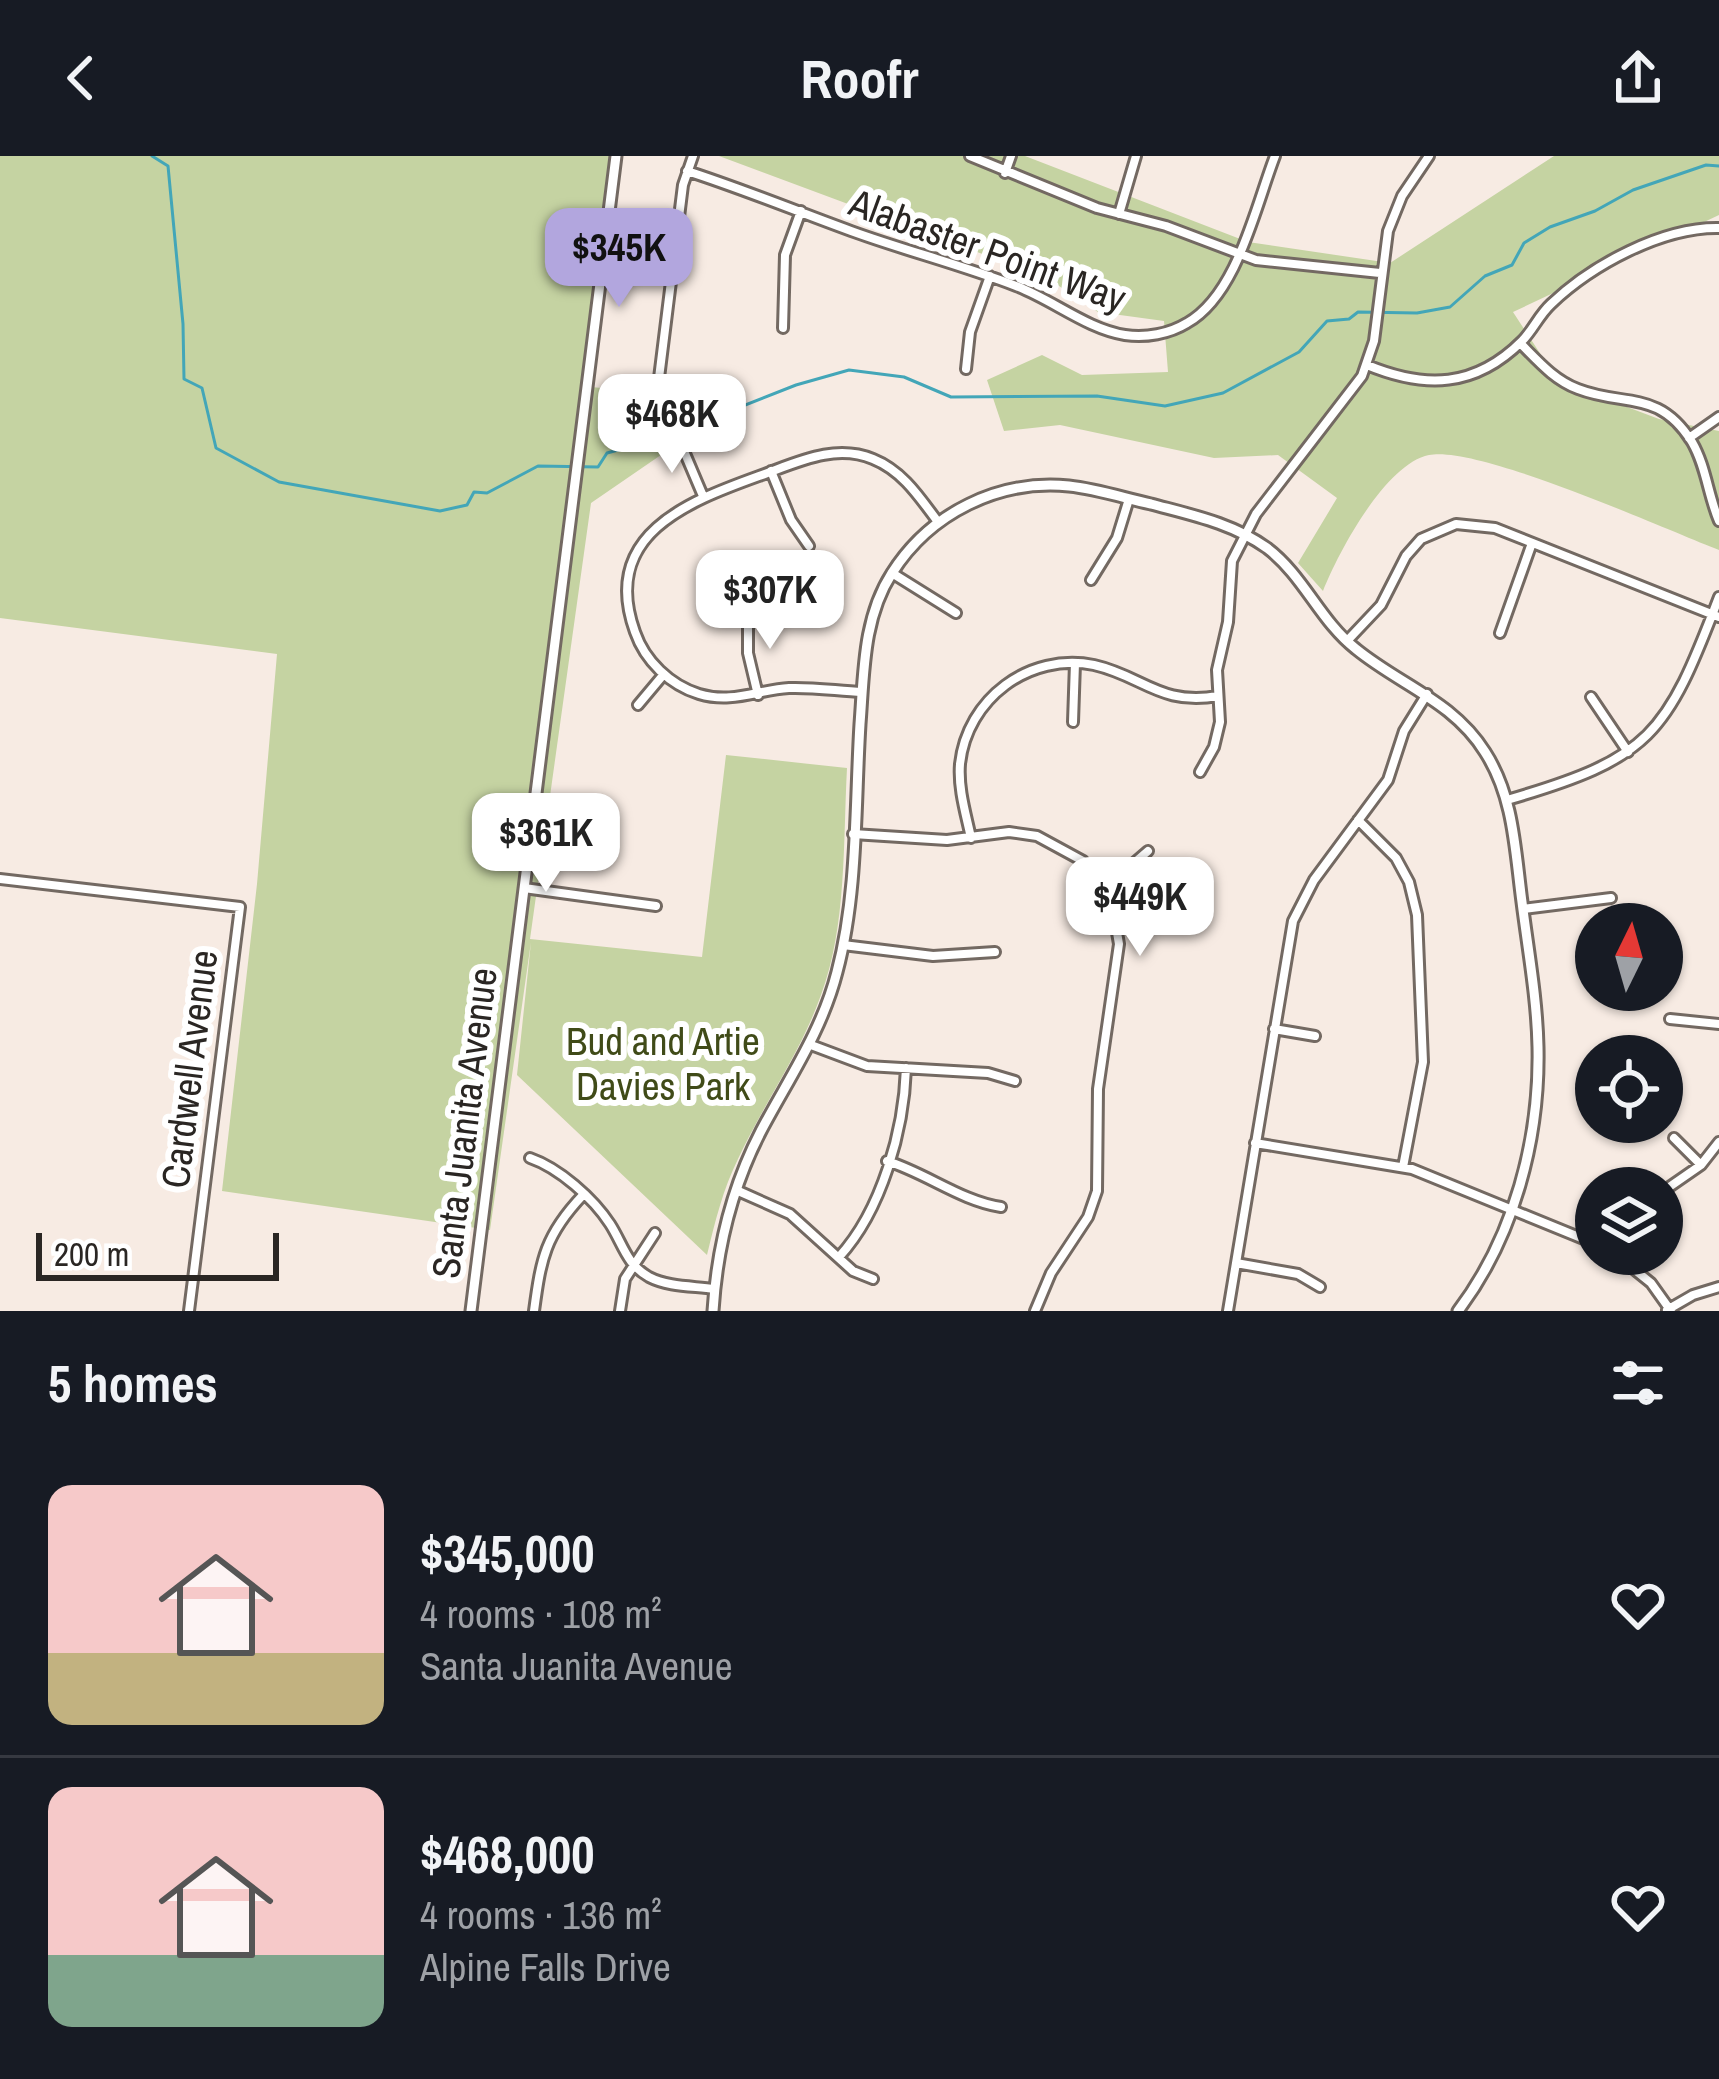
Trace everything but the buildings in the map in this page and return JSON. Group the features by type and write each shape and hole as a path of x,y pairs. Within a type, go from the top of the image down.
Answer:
{"street":[{"name":"Santa Juanita Avenue","path":"471,1311 616,156"},
{"path":"693,156 658,364 660,390 703,496"},
{"path":"970,156 1005,173 1238,254 1274,264 1380,272"},
{"path":"1005,173 1011,156"},
{"path":"1119,214 1136,156"},
{"name":"Alabaster Point Way","path":"687,171 990,276 1112,332 1154,335 1177,328 1206,310 1224,287 1275,156"},
{"path":"1200,772 1218,735 1217,670 1228,622 1229,573 1245,534 1367,365 1394,214 1411,179 1430,156"},
{"path":"783,328 785,255 801,211"},
{"path":"1367,365 1406,380 1444,382 1489,365 1520,343 1547,308 1616,259 1669,238 1719,227"},
{"path":"966,369 970,332 990,276"},
{"path":"1520,343 1561,381 1587,392 1644,403 1670,417 1699,456 1719,521"},
{"path":"1689,438 1719,417"},
{"path":"862,692 795,688 714,698 687,689 664,674 645,652 633,627 628,606 630,578 639,550 680,507 828,453 867,457 900,476 938,522"},
{"path":"771,472 791,520 809,547"},
{"path":"712,1311 720,1248 736,1190 760,1134 811,1045 843,944 868,632 892,573 938,522 980,499 1030,486 1069,486 1209,519 1245,534 1290,569 1347,641 1427,694 1474,736 1496,770 1507,800 1538,1066 1514,1209 1494,1257 1458,1311"},
{"path":"1091,580 1117,538 1129,499"},
{"path":"1347,641 1381,605 1410,550 1434,531 1456,524 1480,524 1716,616"},
{"path":"1500,633 1532,543"},
{"path":"892,573 956,613"},
{"path":"1507,800 1593,773 1653,730 1677,699 1716,616 1719,598"},
{"path":"748,612 748,653 758,695"},
{"path":"971,838 960,762 978,713 1001,687 1021,675 1042,666 1075,663 1109,670 1165,694 1219,696"},
{"path":"1073,722 1075,663"},
{"path":"638,705 664,674"},
{"path":"1228,1311 1289,936 1298,907 1388,780 1404,731 1427,694"},
{"path":"1591,697 1628,752"},
{"path":"1358,820 1396,858 1417,915 1423,1062 1403,1168"},
{"path":"853,835 946,841 1009,832 1054,842 1083,861 1105,888 1119,944 1098,1089 1097,1191 1082,1228 1058,1262 1035,1311"},
{"path":"1105,888 1148,851"},
{"name":"Cardwell Avenue","path":"0,879 240,907 188,1311"},
{"path":"524,888 656,905"},
{"path":"1522,909 1611,898"},
{"path":"843,944 933,956 995,952"},
{"path":"1670,1019 1719,1024"},
{"path":"1274,1030 1315,1036"},
{"path":"811,1045 852,1062 988,1073 1015,1081"},
{"path":"838,1257 865,1221 887,1161 902,1115 906,1068"},
{"path":"1683,1177 1701,1165 1719,1142"},
{"path":"1255,1143 1403,1168 1575,1235"},
{"path":"1679,1143 1701,1165"},
{"path":"530,1159 550,1167 583,1195 610,1224 634,1266 660,1282 714,1288"},
{"path":"887,1161 930,1176 974,1200 1001,1207"},
{"path":"736,1190 790,1214 853,1270 873,1279"},
{"path":"534,1311 544,1250 557,1225 583,1195"},
{"path":"620,1311 623,1285 656,1233"},
{"path":"1236,1264 1298,1274 1320,1287"},
{"path":"1641,1275 1669,1310 1719,1287"}],"green space":[{"name":"Bud and Artie Davies Park","path":"0,156 611,156 591,387 644,392 674,446 591,503 530,939 702,957 726,755 847,768 842,883 829,968 803,1038 733,1170 707,1255 517,1075 531,942 490,1230 222,1191 277,654 0,618"},
{"path":"719,156 1025,156 1248,242 1390,263 1554,156 1719,156 1719,215 1513,312 1558,381 1659,419 1719,431 1719,550 1528,475 1453,455 1429,455 1412,462 1380,492 1323,591 1298,563 1337,498 1278,455 1214,458 1060,425 1004,431 987,380 1042,355 1082,375 1168,372 1164,321 1098,312 1047,278"}],"waterway":[{"path":"152,156 168,166 184,379 202,388 216,448 279,482 440,511 467,505 474,492 487,493 538,466 598,467 607,453 659,439 796,385 849,370 904,377 951,397 1097,396 1165,406 1223,393 1299,352 1327,321 1349,319 1358,312 1417,313 1450,307 1485,276 1512,265 1524,243 1550,227 1595,211 1633,190 1706,165 1719,166"}]}
